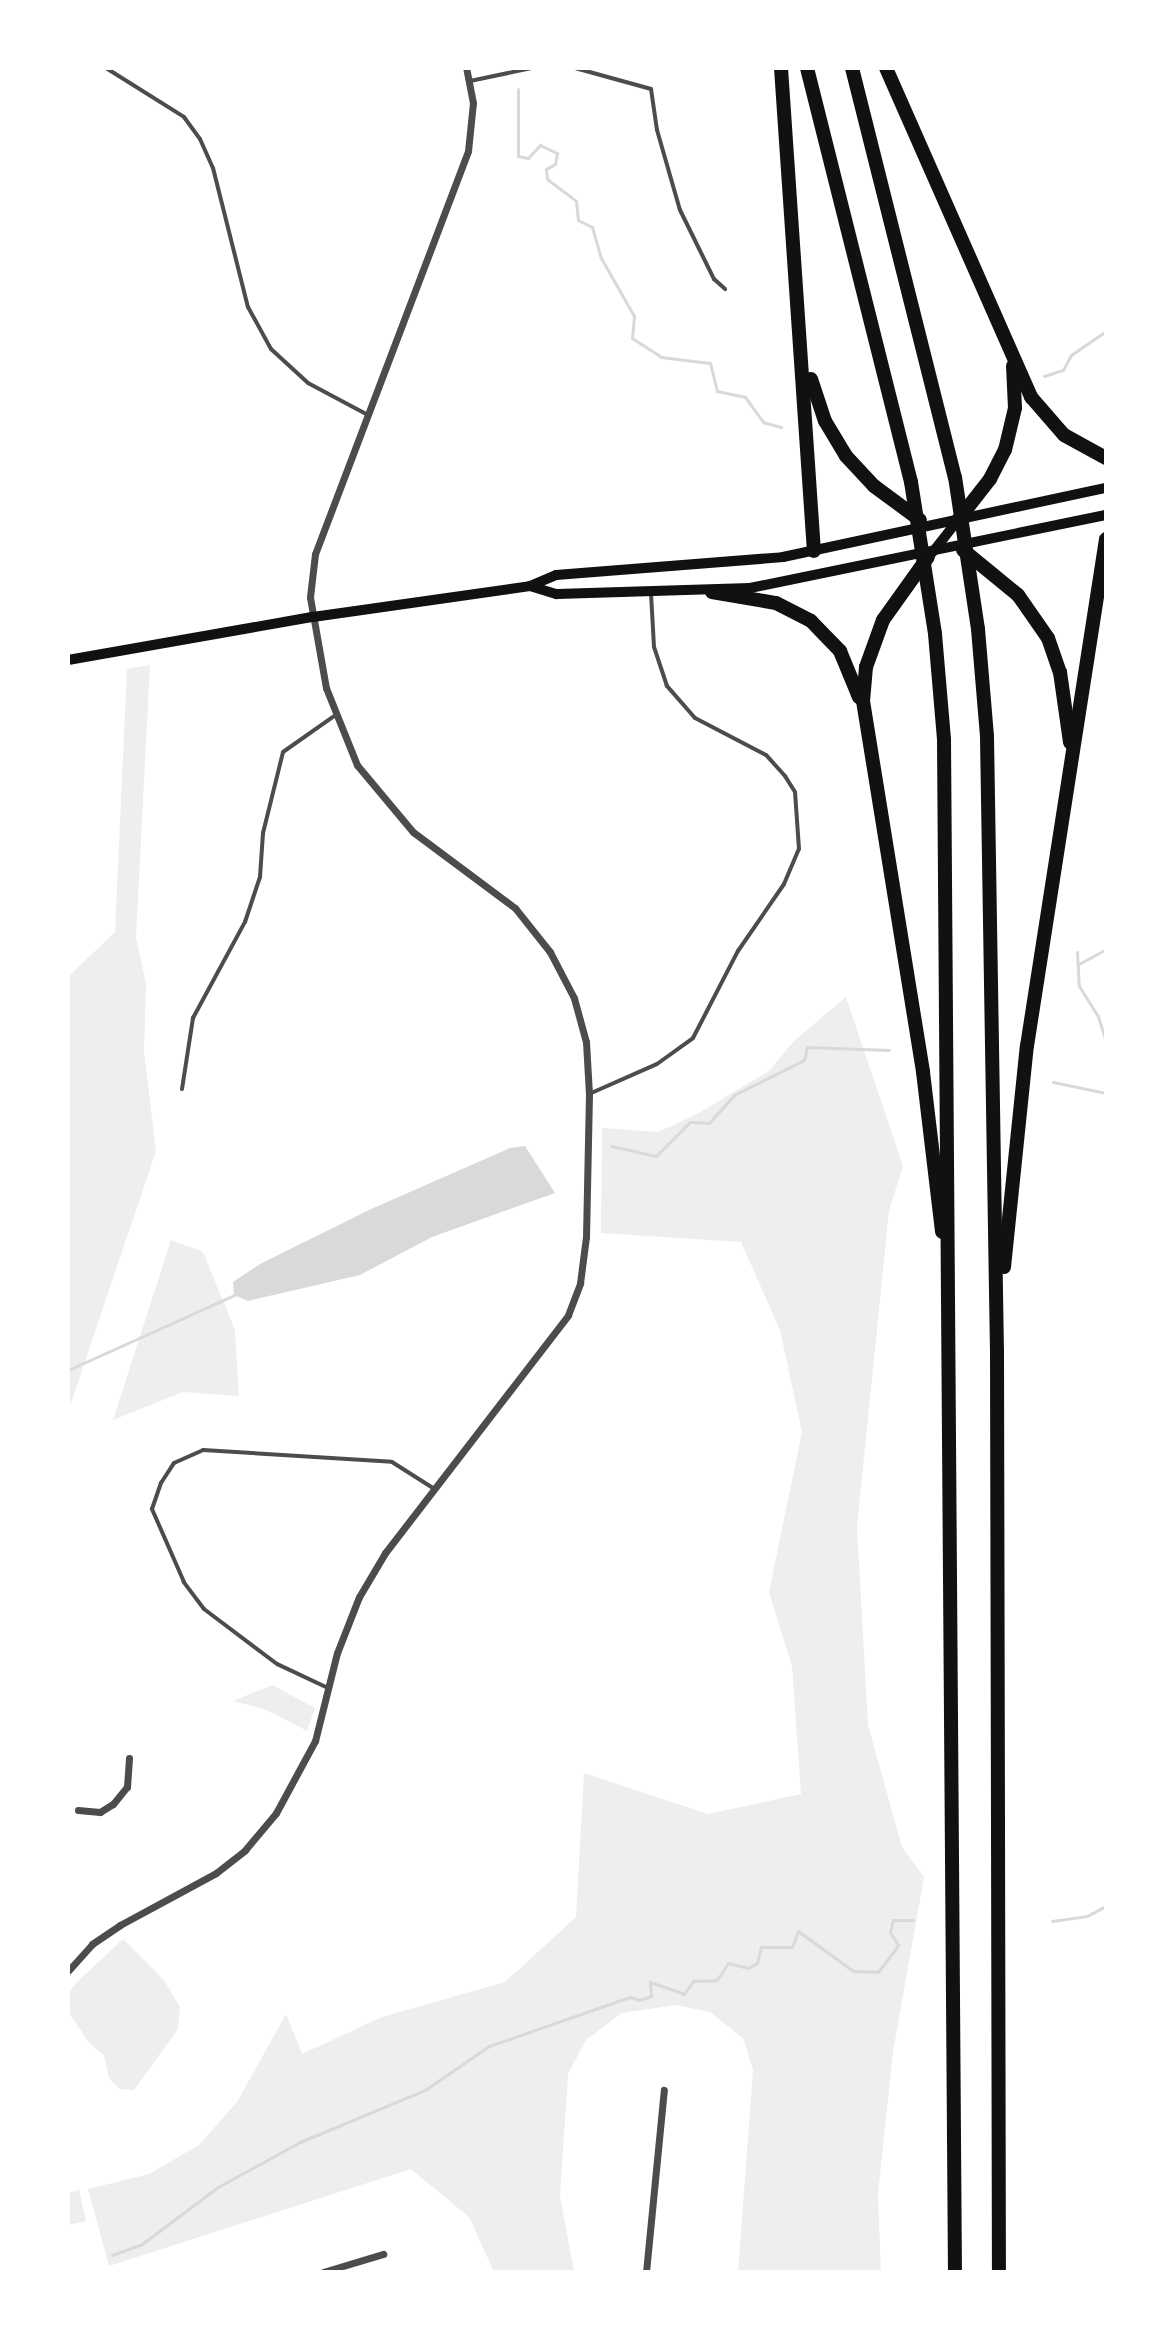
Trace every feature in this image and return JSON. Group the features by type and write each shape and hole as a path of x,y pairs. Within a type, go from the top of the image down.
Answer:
{"highway":[{"path":"781,68 804,348 814,551"},
{"path":"807,68 911,482 930,596 947,805 955,2272"},
{"path":"852,68 955,477 973,590 990,791 997,1350 999,2272"},
{"path":"886,68 1010,350 1044,416 1064,435 1106,458"},
{"path":"804,348 825,421 846,456 874,486 929,526"},
{"path":"958,520 990,479 1009,436 1015,393 1010,350"},
{"path":"997,1350 1026,1059 1071,746 1106,539"},
{"path":"958,547 1018,595 1048,638 1060,672 1071,746"},
{"path":"863,716 866,667 876,635 890,606 932,553"},
{"path":"712,592 776,603 821,630 846,662 863,716 923,1072 950,1304"}],"main road":[{"path":"68,660 313,617 530,586 556,575 735,563 814,551 1106,488"},
{"path":"530,586 557,594 651,593 712,592 787,583 1106,515"},
{"path":"932,553 958,520"},
{"path":"929,526 958,547"}],"street":[{"path":"68,1971 92,1944 120,1925 216,1873 245,1850 276,1813 306,1763 330,1689 337,1653 359,1597 385,1553 568,1315 580,1283 586,1237 589,1094 581,1019 550,952 515,908 391,812 357,765 334,716 313,617 312,565 468,151 473,128 470,81 466,68"},
{"path":"78,1810 100,1812 113,1804 127,1787 129,1758"},
{"path":"646,2272 664,2090"},
{"path":"323,2272 383,2254"}],"lane":[{"path":"106,68 184,117 200,139 213,168 248,307 271,349 308,383 368,415"},
{"path":"470,81 532,68"},
{"path":"575,68 651,89 657,130 680,210 714,279 725,289"},
{"path":"589,1094 657,1064 693,1038 738,951 784,884 799,849 795,792 785,776 766,755 695,718 667,686 654,647 651,593"},
{"path":"182,1089 193,1018 245,922 260,877 263,833 283,752 334,716"},
{"path":"330,1689 277,1664 204,1609 184,1582 152,1509 161,1483 174,1463 203,1450 392,1462 436,1490"}],"shaded area":[{"path":"150,665 136,937 146,984 144,1052 156,1151 68,1412 68,977 115,932 127,669"},
{"path":"846,997 903,1166 889,1211 857,1527 868,1725 902,1847 924,1877 893,2052 878,2194 881,2272 738,2272 753,2070 743,2038 710,2012 676,2005 622,2013 586,2040 568,2074 560,2196 574,2272 494,2272 469,2217 411,2169 109,2266 88,2189 149,2174 199,2145 237,2102 286,2014 302,2054 382,2017 505,1982 576,1917 584,1773 708,1814 801,1794 792,1666 769,1592 802,1432 780,1330 741,1242 601,1233 602,1128 658,1132 697,1114 769,1071 795,1040"},
{"path":"525,1146 555,1193 432,1237 360,1275 248,1301 234,1295 233,1282 260,1264 369,1210 510,1148"},
{"path":"171,1240 203,1252 235,1330 239,1396 183,1392 113,1420"},
{"path":"272,1685 315,1708 307,1731 267,1710 233,1701"},
{"path":"123,1939 164,1980 180,2007 178,2029 134,2090 119,2089 109,2078 104,2055 89,2043 68,2011 68,1993"},
{"path":"79,2190 86,2221 68,2225 68,2193"}],"waterway":[{"path":"518,89 518,156 528,158 540,145 557,153 555,164 546,169 547,179 576,201 578,220 592,227 601,258 634,316 632,338 661,357 710,363 717,391 745,397 763,422 781,427"},
{"path":"1044,376 1063,370 1071,355 1106,331"},
{"path":"1079,964 1106,949"},
{"path":"1077,952 1079,986 1098,1016 1106,1042"},
{"path":"611,1146 656,1156 690,1122 709,1123 734,1095 804,1060 807,1047 889,1050"},
{"path":"1053,1082 1106,1093"},
{"path":"68,1370 236,1294"},
{"path":"1052,1921 1087,1916 1106,1906"},
{"path":"112,2255 142,2244 218,2187 300,2142 425,2090 489,2046 630,1997 639,2000 651,1996 650,1982 684,1994 693,1981 717,1980 728,1963 748,1968 757,1963 761,1947 792,1947 798,1931 853,1971 878,1972 898,1945 890,1932 893,1920 913,1920"}]}
